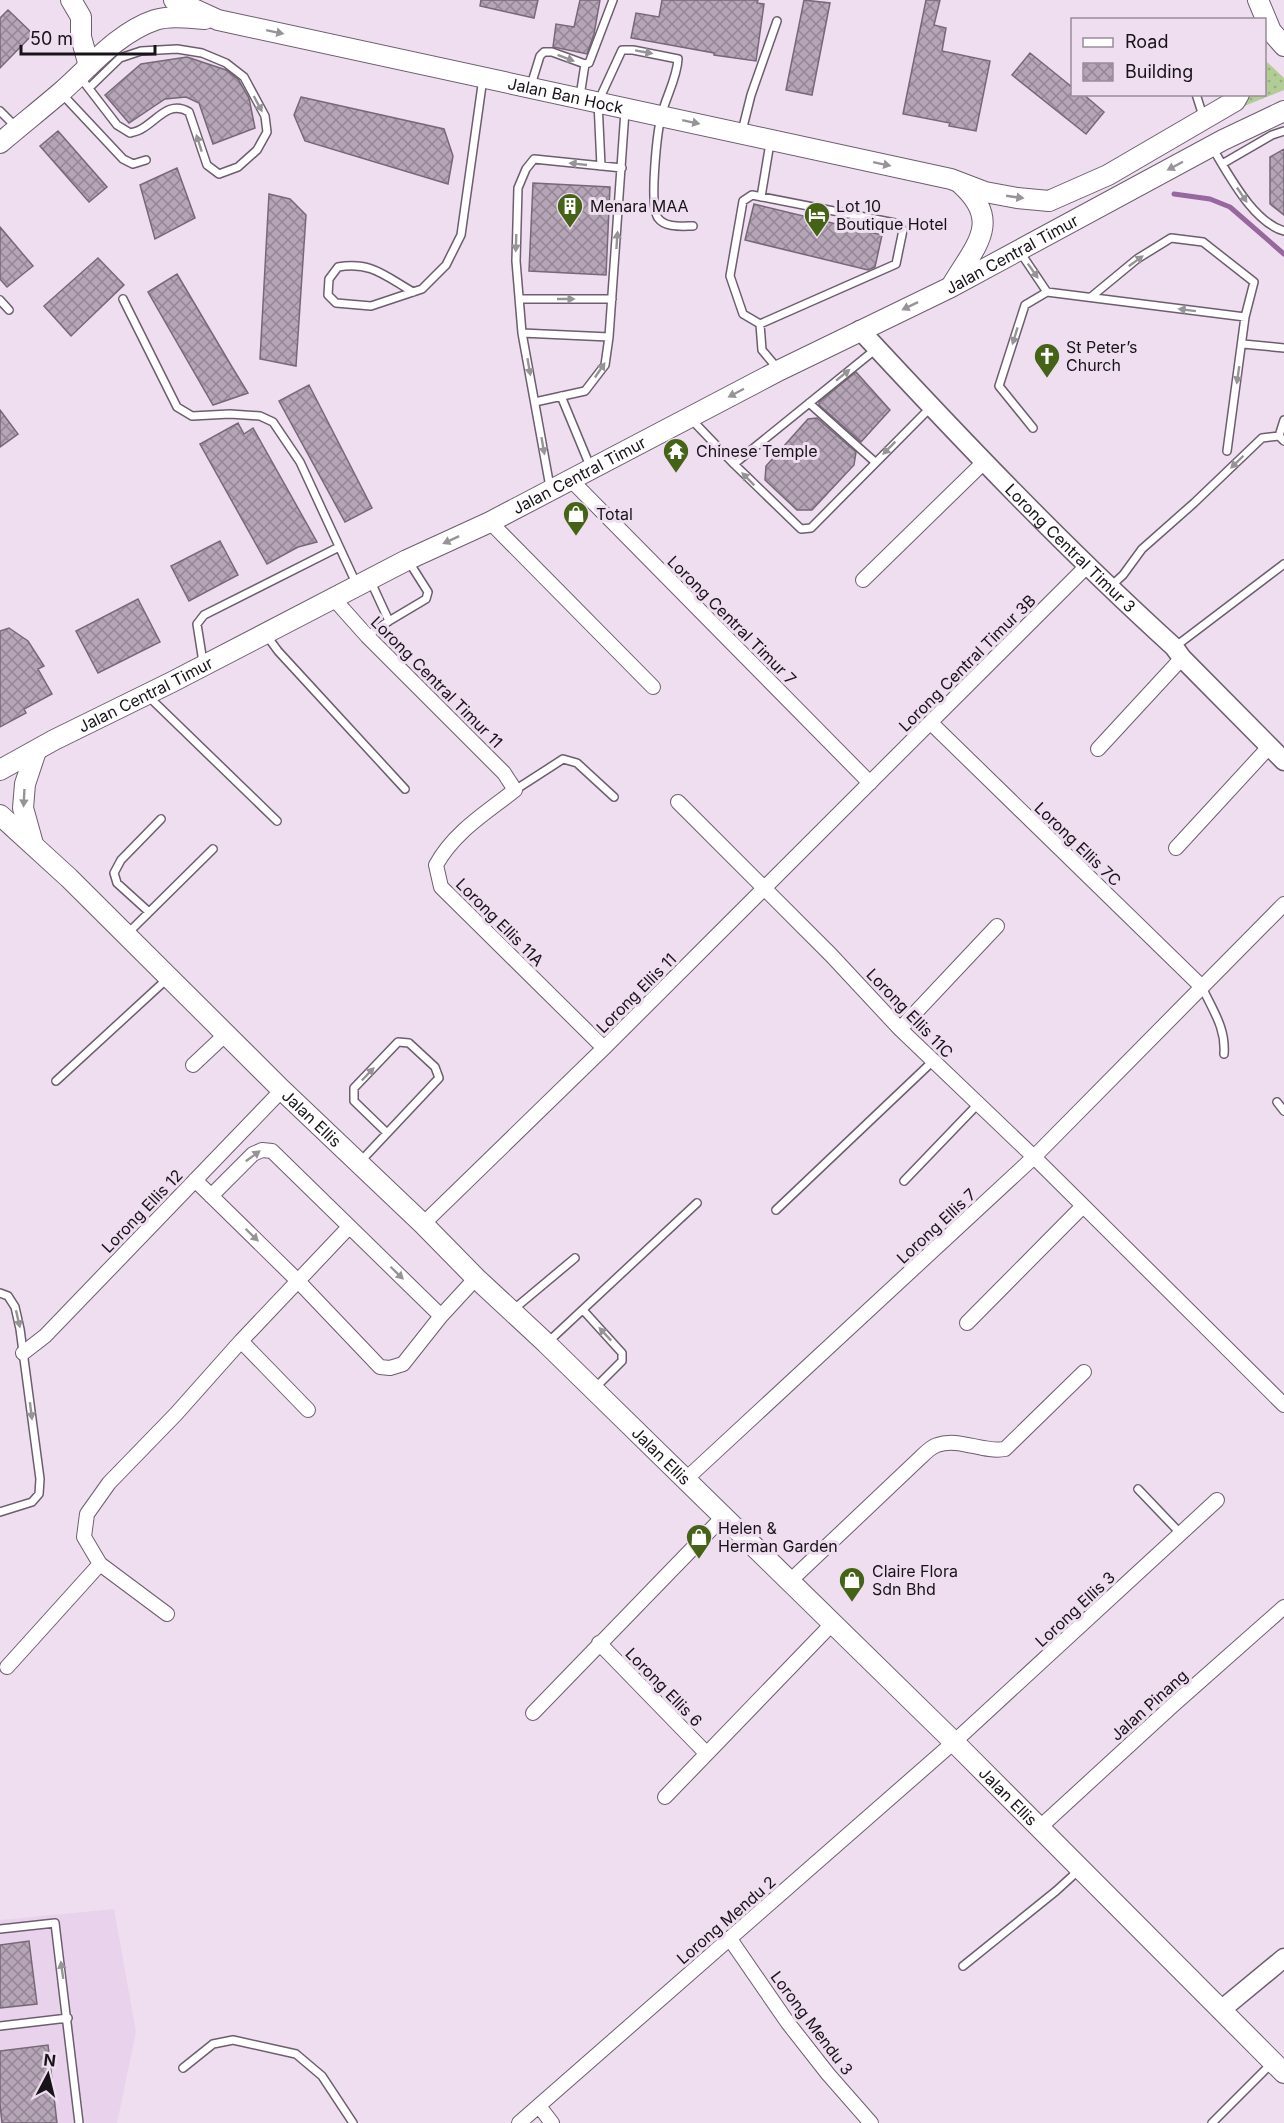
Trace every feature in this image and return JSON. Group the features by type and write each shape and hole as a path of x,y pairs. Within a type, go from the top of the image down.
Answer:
{"main road":[{"path":"70,0 81,17 86,76"},
{"name":"Jalan Ban Hock","path":"174,0 218,20 959,182"},
{"path":"1258,0 1266,18"},
{"path":"0,143 60,93 86,76 112,45 137,28 156,20 173,18 218,20"},
{"path":"1266,19 1271,31 1284,46"},
{"path":"1266,45 1271,31"},
{"name":"Jalan Central Timur","path":"959,182 985,192 1049,201 1108,175 1235,101 1238,96"},
{"name":"Jalan Central Timur","path":"0,770 54,740 408,560 490,522 780,370 951,287 1211,146 1284,111"},
{"path":"951,287 982,235 984,223 981,208 971,193 959,182"},
{"name":"Jalan Ellis","path":"34,845 23,808 25,784 36,751"},
{"name":"Jalan Ellis","path":"0,815 34,845 358,1164 546,1343 954,1742 1278,2068"}],"street":[{"name":"Lorong Central Timur 3","path":"860,330 984,462 1284,761"},
{"path":"863,580 984,462"},
{"name":"Lorong Central Timur 7","path":"570,479 870,783"},
{"path":"490,522 653,687"},
{"name":"Lorong Central Timur 3B","path":"870,783 1087,566"},
{"name":"Lorong Central Timur 11","path":"334,599 504,773 515,790"},
{"path":"1098,749 1178,653"},
{"name":"Lorong Ellis 7C","path":"930,723 1202,987"},
{"path":"1176,848 1269,747"},
{"name":"Lorong Ellis 11","path":"423,1224 870,783"},
{"name":"Lorong Ellis 11A","path":"515,790 459,834 444,851 436,866 441,887 604,1047"},
{"name":"Lorong Ellis 11C","path":"678,802 831,955 900,1029 1034,1157 1284,1405"},
{"name":"Lorong Ellis 7","path":"685,1480 1034,1157 1284,904"},
{"path":"900,1029 997,926"},
{"path":"193,1065 226,1034"},
{"name":"Lorong Ellis 12","path":"23,1353 45,1336 282,1089"},
{"path":"211,1196 253,1154 262,1150 272,1151 441,1316"},
{"path":"195,1180 298,1281 380,1367 390,1368 403,1364 441,1316 476,1278"},
{"path":"967,1323 1082,1207"},
{"path":"167,1614 100,1564 84,1537 87,1514 109,1483 349,1227"},
{"path":"241,1341 308,1410"},
{"path":"789,1582 921,1457 936,1446 949,1443 971,1445 994,1451 1005,1449 1084,1372"},
{"name":"Lorong Ellis 3","path":"954,1742 1217,1500"},
{"path":"533,1713 723,1517"},
{"path":"7,1667 100,1564"},
{"name":"Jalan Pinang","path":"1038,1829 1284,1607"},
{"path":"664,1797 832,1624"},
{"name":"Lorong Ellis 6","path":"599,1644 706,1753"},
{"name":"Lorong Mendu 2","path":"519,2123 954,1742"},
{"name":"Lorong Mendu 3","path":"730,1939 788,2023 871,2123"},
{"path":"1221,2010 1284,1958"},
{"path":"538,2106 552,2123"}],"lane":[{"path":"585,64 589,63 613,0"},
{"path":"741,133 751,95 777,21"},
{"path":"177,49 202,53 226,63 244,77 265,116 267,132 256,150 238,167 219,174 207,165 189,112 183,108 170,108 142,129 130,133 117,125 86,76 120,58 141,51 177,49"},
{"path":"589,100 622,50 678,59 661,116 656,152 654,206 658,219 669,226 693,226"},
{"path":"531,87 540,56 544,52 552,52 585,64"},
{"path":"585,64 601,166"},
{"path":"413,292 374,268 354,264 338,267 329,279 328,295 336,303 371,306 413,292 422,289 446,265 461,235 483,77"},
{"path":"60,93 123,159 133,164 146,160"},
{"path":"1197,96 1204,118"},
{"path":"535,402 585,391 605,365 626,108"},
{"path":"0,111 17,128"},
{"path":"1222,164 1272,135 1284,131"},
{"path":"761,196 771,140"},
{"path":"1211,146 1246,201 1276,229 1284,231"},
{"path":"551,489 522,333 516,261 518,188 526,168 534,159 622,168"},
{"path":"752,195 895,223 903,230 898,259 891,268 760,324 743,314 730,276 744,201 752,195"},
{"path":"1091,297 1137,259 1170,238 1203,242 1254,282 1245,317 1227,451"},
{"path":"1018,250 1047,292"},
{"path":"1033,428 999,386 1025,305 1047,292 1245,317"},
{"path":"123,299 177,407 192,416 230,414 260,416 273,422 300,462 339,547 389,621"},
{"path":"519,299 612,299"},
{"path":"0,300 9,310"},
{"path":"760,324 762,350 780,370"},
{"path":"522,333 609,337"},
{"path":"1243,344 1284,348"},
{"path":"734,464 877,348"},
{"path":"561,396 591,469"},
{"path":"809,403 875,462"},
{"path":"690,417 734,464 801,529 811,528 931,407"},
{"path":"1109,588 1123,575 1142,549 1262,438 1281,438 1284,420"},
{"path":"204,664 197,624 204,615 339,547"},
{"path":"368,636 426,599 428,592 408,560"},
{"path":"1178,653 1189,634 1284,564"},
{"path":"266,634 286,659 405,789"},
{"path":"146,694 277,821"},
{"path":"515,790 563,759 577,763 614,797"},
{"path":"149,912 117,883 114,873 121,860 161,819"},
{"path":"126,935 213,849"},
{"path":"56,1081 169,977"},
{"path":"1202,987 1221,1024 1225,1040 1224,1054"},
{"path":"358,1164 439,1078 435,1067 409,1043 398,1042 354,1088 354,1101 387,1133"},
{"path":"776,1210 933,1061"},
{"path":"1277,1102 1284,1111"},
{"path":"904,1181 978,1104"},
{"path":"546,1343 697,1203"},
{"path":"512,1311 575,1258"},
{"path":"0,1293 8,1296 15,1307 40,1479 39,1494 32,1502 0,1512"},
{"path":"583,1310 622,1353 622,1361 594,1390"},
{"path":"1138,1490 1181,1534"},
{"path":"963,1966 1056,1891 1079,1869"},
{"path":"0,1929 55,1923 79,2123"},
{"path":"0,2026 68,2018"},
{"path":"183,2068 213,2044 233,2040 296,2054 322,2076 353,2123"},
{"path":"1212,2123 1278,2068"}],"shaded area":[{"path":"114,1909 136,2032 117,2123 0,2123 0,1920"}],"green space":[{"path":"1267,62 1284,78 1284,90 1237,109 1250,96 1266,96"}],"building":[{"path":"481,0 538,0 534,18 480,6"},
{"path":"580,0 600,0 594,34 587,54 553,47 556,24 574,27"},
{"path":"662,0 758,0 757,3 764,4 756,61 631,38 636,13 659,17"},
{"path":"804,0 830,3 812,95 786,90"},
{"path":"926,0 940,0 934,25 946,28 942,51 990,61 976,131 949,126 950,123 903,114"},
{"path":"8,10 33,34 0,68 0,18"},
{"path":"1030,53 1071,86 1071,96 1085,96 1104,112 1086,134 1012,75"},
{"path":"187,57 226,70 238,79 249,98 255,128 213,144 199,103 186,97 165,99 129,123 105,95 141,64"},
{"path":"301,97 444,129 453,156 448,184 305,141 294,115"},
{"path":"58,131 107,187 89,202 40,146"},
{"path":"1284,149 1284,215 1270,204 1270,157"},
{"path":"177,168 195,218 155,239 140,185"},
{"name":"Menara MAA","path":"533,183 610,187 606,275 529,271"},
{"path":"269,194 290,199 306,215 296,366 260,359"},
{"name":"Lot 10 Boutique Hotel","path":"754,204 882,235 875,267 868,270 745,240"},
{"path":"0,227 33,266 7,287 0,279"},
{"path":"98,258 124,285 71,336 44,306"},
{"path":"177,274 248,393 213,405 148,292"},
{"path":"856,372 890,410 861,442 819,405 819,402"},
{"path":"309,385 372,508 345,522 279,401"},
{"path":"0,410 18,434 0,447"},
{"path":"817,418 856,452 854,465 812,510 797,510 765,480 766,466 808,419"},
{"path":"238,423 244,434 253,428 317,542 298,547 267,564 200,444"},
{"path":"220,541 238,575 189,601 171,566"},
{"path":"138,599 160,642 98,673 76,631"},
{"path":"9,628 28,641 44,666 38,669 52,694 24,709 26,713 0,727 0,631"},
{"path":"29,1941 37,2004 0,2008 0,1945"},
{"path":"48,2045 57,2123 2,2123 0,2051"}],"waterway":[{"path":"1174,194 1210,199 1230,207 1284,254"}],"place":[{"name":"Menara MAA","path":"570,229"},
{"name":"Lot 10 Boutique Hotel","path":"817,238"},
{"name":"St Peter’s Church","path":"1047,379"},
{"name":"Chinese Temple","path":"676,474"},
{"name":"Total","path":"576,537"},
{"name":"Helen & Herman Garden","path":"699,1560"},
{"name":"Claire Flora Sdn Bhd","path":"852,1603"}]}
